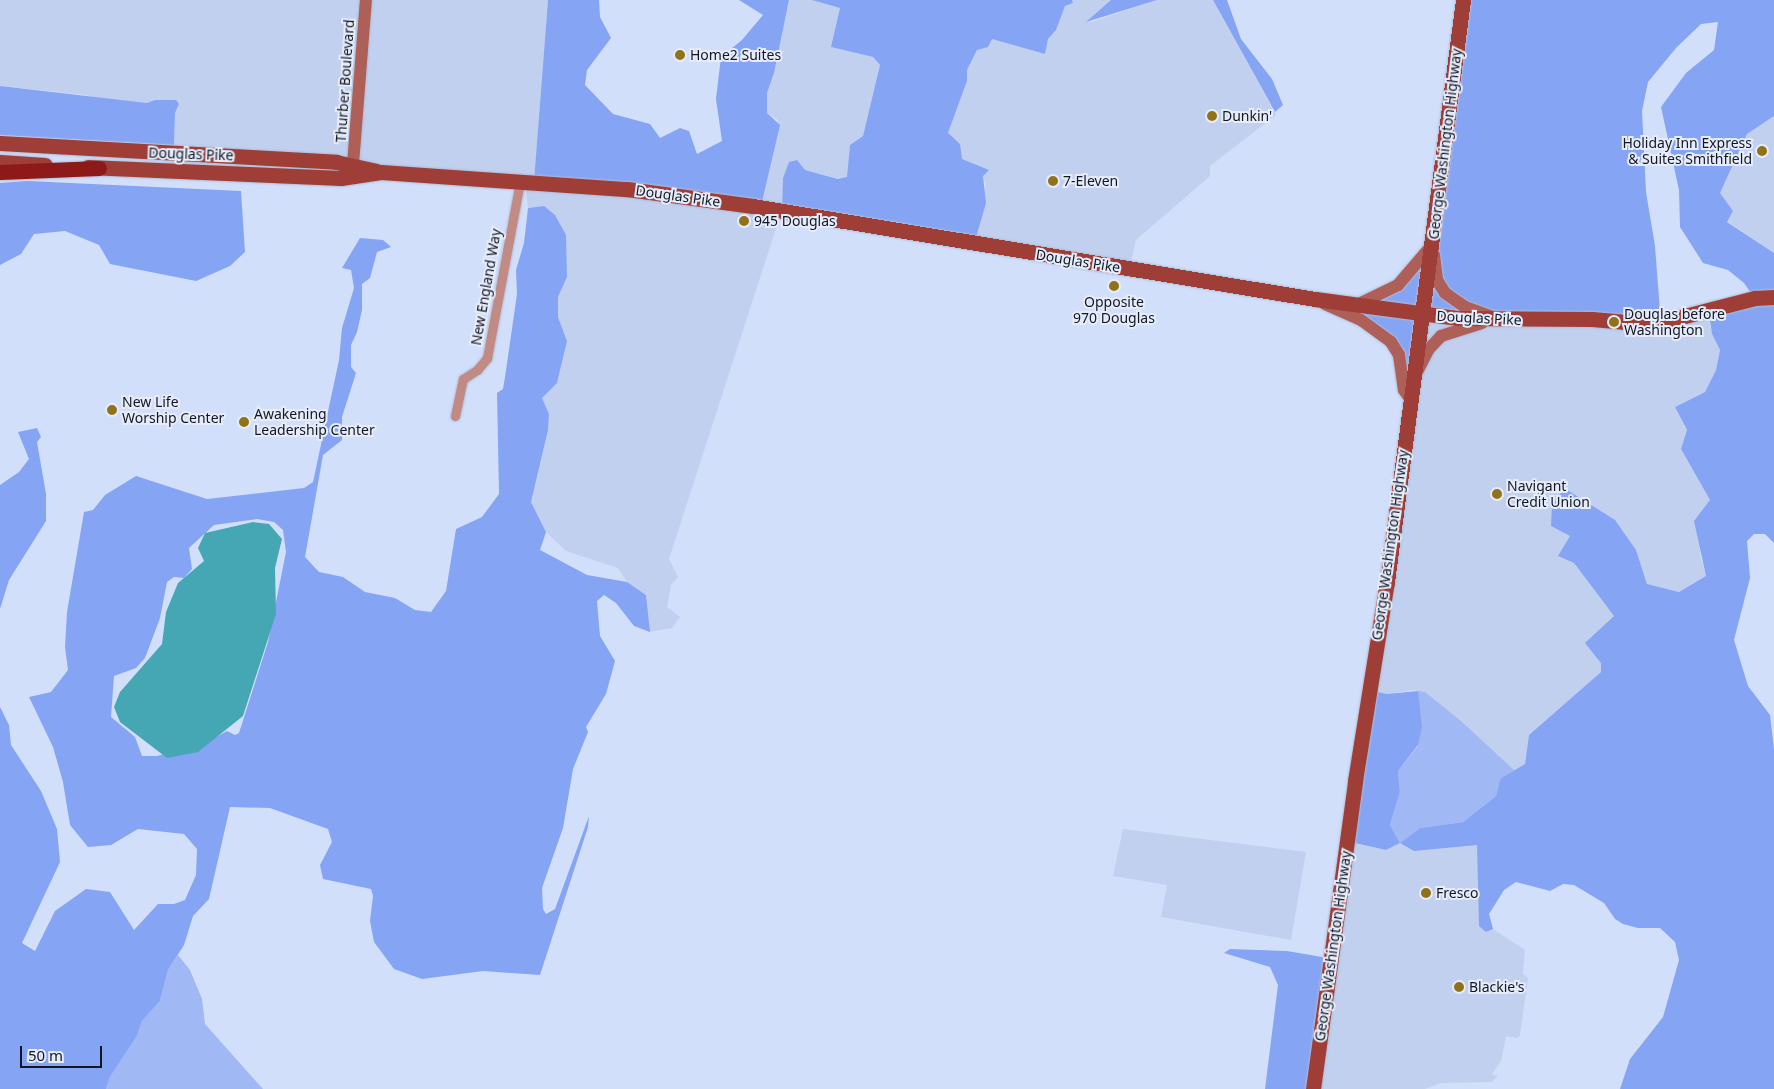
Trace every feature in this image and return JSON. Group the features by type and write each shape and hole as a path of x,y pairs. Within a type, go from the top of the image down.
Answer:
{"highway":[{"path":"0,172 99,168"}],"main road":[{"name":"Thurber Boulevard","path":"354,164 366,0"},
{"name":"George Washington Highway","path":"1313,1089 1433,244 1463,0"},
{"name":"Douglas Pike","path":"0,143 354,164 381,172"},
{"name":"Douglas Pike","path":"0,162 341,178 381,172 520,180 627,189 735,204 1315,299 1423,314 1502,320 1592,319 1624,322 1673,319 1755,298 1774,297"},
{"path":"1357,305 1398,285 1433,244"},
{"path":"1433,244 1437,280 1444,293 1465,307 1502,320"},
{"path":"1315,299 1361,320 1392,342 1399,355 1404,390 1410,400"},
{"path":"1410,400 1415,377 1433,343 1460,327 1502,320"}],"street":[{"name":"New England Way","path":"455,416 463,379 477,370 487,358 520,180"}],"shaded area":[{"path":"0,0 548,0 534,181 761,206 778,120 767,113 767,93 774,73 789,0 812,0 840,8 832,47 873,57 880,65 863,136 850,145 848,177 844,180 805,170 797,160 789,163 783,178 782,210 669,559 678,577 671,585 667,607 680,617 672,628 649,632 646,595 627,582 618,568 566,551 546,532 531,502 548,430 549,414 542,398 557,383 567,341 558,317 558,297 567,277 544,206 528,208 525,184 174,148 175,113 179,104 155,100 147,103 96,99 86,95 0,86"},
{"path":"548,0 599,0 600,17 611,38 587,70 585,85 613,114 650,124 660,138 680,128 689,131 697,154 722,141 716,99 721,57 742,40 763,15 739,0 789,0 774,73 767,93 767,113 780,125 761,206 534,181"},
{"path":"812,0 1072,0 1073,3 1065,6 1056,30 1048,39 1045,54 992,39 988,47 977,50 967,70 967,81 948,133 960,144 962,159 989,170 983,176 986,203 975,241 782,206 783,178 789,162 797,160 805,170 838,179 847,177 850,145 863,136 880,65 873,57 831,47 840,8"},
{"path":"1072,0 1111,0 1088,23 1157,0 1213,0 1276,115 1210,166 1210,176 1136,240 1129,269 975,241 986,185 983,176 962,160 948,133 967,81 967,70 977,50 992,39 1045,54 1048,39 1056,30 1065,6 1073,3"},
{"path":"1111,0 1157,0 1086,22"},
{"path":"1213,0 1227,0 1241,39 1272,79 1283,105 1275,112"},
{"path":"1462,0 1774,0 1774,116 1747,134 1720,193 1733,211 1727,222 1774,253 1774,543 1765,534 1754,534 1747,541 1750,578 1734,640 1748,686 1770,715 1774,749 1774,1089 1620,1089 1630,1059 1663,1017 1679,960 1675,942 1660,928 1638,928 1623,924 1615,919 1604,903 1574,885 1563,884 1550,891 1516,882 1504,890 1489,914 1493,929 1486,932 1479,926 1477,845 1414,851 1400,843 1420,828 1463,822 1496,796 1500,779 1525,764 1529,735 1601,672 1601,663 1585,643 1614,616 1574,563 1558,556 1570,536 1551,526 1552,506 1564,488 1615,520 1636,550 1647,584 1679,592 1706,576 1694,521 1710,500 1681,449 1687,430 1675,407 1705,392 1716,370 1720,350 1712,334 1708,307 1753,296 1744,283 1728,270 1703,263 1680,227 1679,190 1661,107 1686,73 1714,50 1718,22 1701,24 1676,48 1648,82 1642,111 1646,192 1655,246 1660,311 1626,317 1420,315 1411,378 1398,348 1341,311 1388,293 1428,242"},
{"path":"0,86 147,103 155,100 176,100 179,104 175,113 174,145 0,135"},
{"path":"1774,116 1774,253 1727,221 1720,193 1747,134"},
{"path":"28,181 241,191 245,252 230,266 196,281 110,264 99,245 65,231 34,234 21,254 0,265 0,183"},
{"path":"544,206 555,215 566,235 567,277 558,297 558,317 567,341 557,383 542,398 549,414 548,430 531,502 546,532 540,550 587,575 627,582 646,595 650,632 634,626 616,603 604,595 597,601 600,636 615,661 606,694 586,727 588,732 573,769 563,828 542,888 543,909 546,914 555,909 589,816 588,827 540,975 483,971 422,979 394,969 374,942 370,921 373,896 371,889 323,879 320,865 332,842 328,829 270,808 230,807 209,899 193,916 184,945 168,970 160,1001 142,1021 137,1036 110,1077 106,1089 0,1089 0,707 9,725 11,745 41,791 57,829 60,862 22,943 35,951 55,911 86,889 110,892 134,930 158,904 174,904 185,900 196,875 197,849 184,834 138,829 111,845 88,847 70,825 63,782 53,747 29,697 51,692 68,670 65,647 67,612 84,512 93,510 105,495 136,476 207,499 304,488 313,482 339,360 342,328 354,288 351,270 342,268 360,238 383,240 391,247 377,252 370,278 362,284 362,310 357,332 351,345 351,367 356,373 342,417 342,440 323,455 305,557 319,572 343,577 365,592 395,598 415,610 431,612 446,591 456,529 482,517 499,494 497,393 503,389 517,294 516,270 524,243 528,208","holes":["257,519 274,522 283,530 286,552 268,642 239,733 235,735 227,731 207,742 157,756 142,756 135,737 111,717 114,676 136,668 145,658 160,618 167,582 174,577 184,578 192,569 189,548 214,525"]},
{"path":"1706,306 1712,334 1720,350 1716,370 1705,392 1675,407 1687,431 1681,449 1710,500 1700,554 1706,576 1679,592 1647,584 1636,550 1551,526 1570,536 1567,546 1574,563 1614,616 1601,672 1529,735 1525,764 1515,771 1425,692 1414,690 1387,694 1367,690 1419,315 1658,313"},
{"path":"37,428 41,437 37,442 46,494 46,521 9,580 0,609 0,485 19,472 29,459 18,432"},
{"path":"253,522 269,524 282,539 275,568 276,614 243,716 198,752 167,758 120,722 114,707 120,692 162,644 166,612 178,583 204,561 198,548 205,533"},
{"path":"1367,690 1387,694 1418,691 1422,727 1418,745 1398,771 1400,792 1390,825 1400,843 1386,850 1346,841"},
{"path":"1413,690 1425,692 1461,721 1515,771 1500,779 1496,796 1463,822 1420,828 1400,843 1390,825 1400,792 1398,771 1418,746 1418,691"},
{"path":"1123,829 1306,852 1291,940 1161,917 1167,885 1113,876"},
{"path":"1346,841 1386,850 1400,843 1477,845 1486,932 1493,929 1525,950 1523,974 1528,978 1520,1035 1517,1038 1506,1036 1501,1061 1492,1074 1498,1076 1492,1082 1441,1083 1425,1089 1311,1089"},
{"path":"1230,949 1287,951 1328,958 1311,1089 1265,1089 1278,985 1270,967 1224,953"},
{"path":"178,955 190,970 202,999 205,1024 263,1089 106,1089 110,1077 137,1036 142,1021 160,1001 168,970"}],"place":[{"name":"Home2 Suites","path":"680,55"},
{"name":"Dunkin'","path":"1212,116"},
{"name":"Holiday Inn Express & Suites Smithfield","path":"1762,151"},
{"name":"7-Eleven","path":"1053,181"},
{"name":"945 Douglas","path":"744,221"},
{"name":"Opposite 970 Douglas","path":"1114,286"},
{"name":"Douglas before Washington","path":"1614,322"},
{"name":"New Life Worship Center","path":"112,410"},
{"name":"Awakening Leadership Center","path":"244,422"},
{"name":"Navigant Credit Union","path":"1497,494"},
{"name":"Fresco","path":"1426,893"},
{"name":"Blackie's","path":"1459,987"}]}
